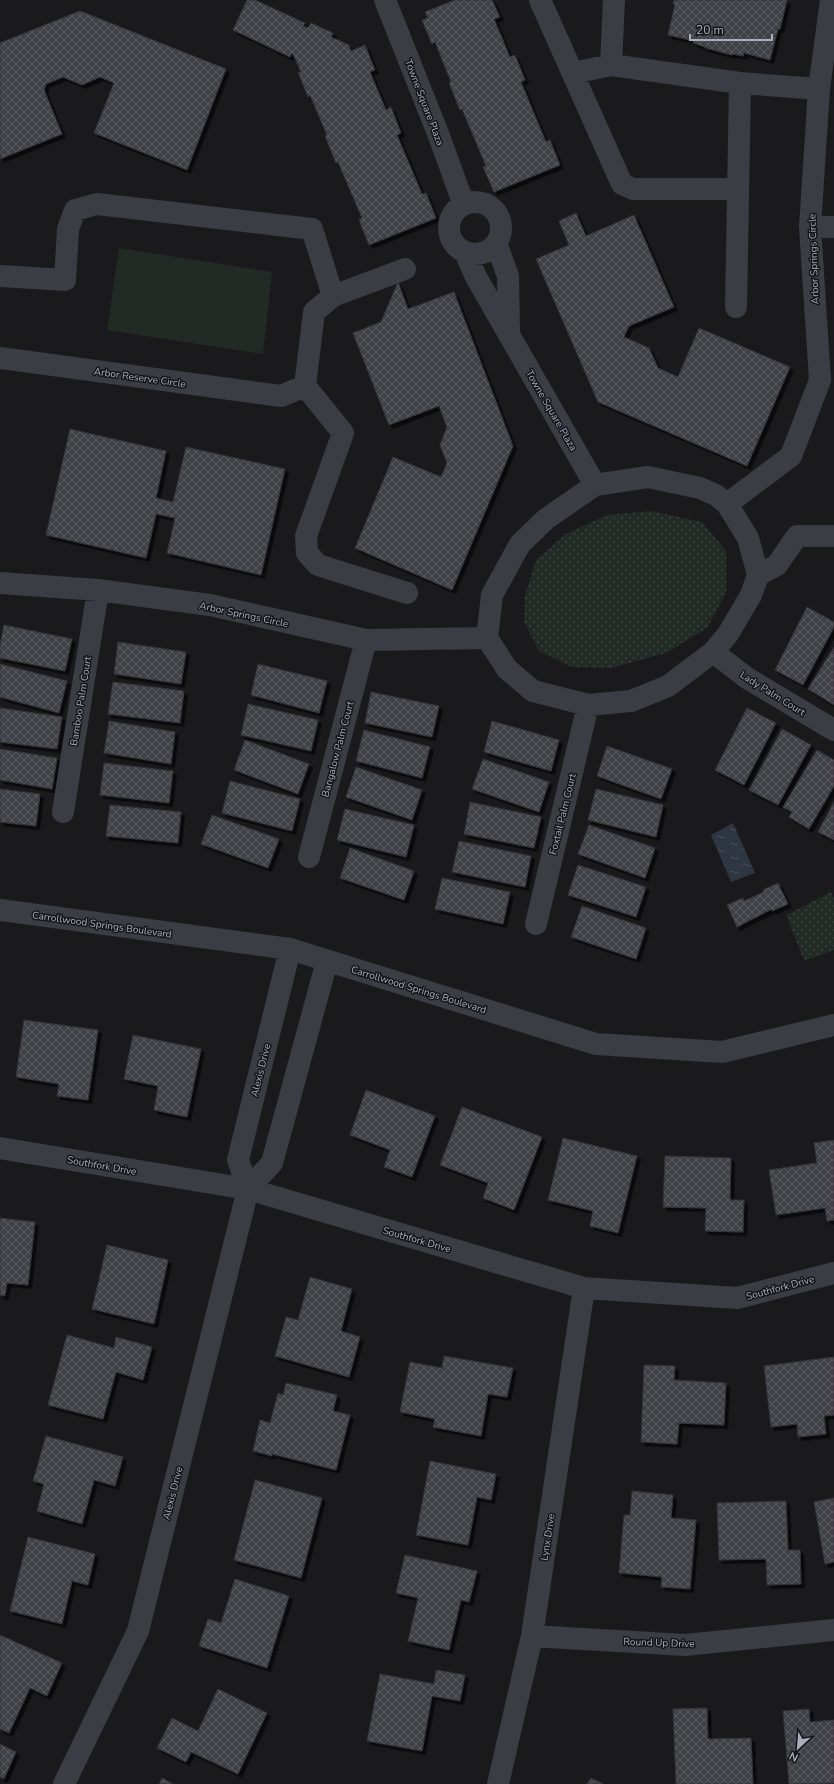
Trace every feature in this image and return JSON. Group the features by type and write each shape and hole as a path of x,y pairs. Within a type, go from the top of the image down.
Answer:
{"street":[{"name":"Towne Square Plaza","path":"384,0 464,205 452,216 449,224 452,241 465,252 476,277 595,485"},
{"path":"540,0 622,184 633,189 738,189"},
{"path":"611,65 614,0"},
{"name":"Arbor Springs Circle","path":"728,504 791,456 827,380 810,227 819,89 831,0"},
{"path":"573,73 611,65 740,83 819,89"},
{"path":"736,307 740,83"},
{"path":"464,205 472,202 488,206 499,219 500,227 499,236 496,243 489,249 474,254 465,252"},
{"path":"0,276 65,280 68,229 75,210 97,204 312,229 333,296"},
{"path":"810,227 834,227"},
{"name":"Towne Square Plaza","path":"496,243 508,276 510,335"},
{"path":"405,269 333,296 314,312 305,386 343,433 306,536 307,553 318,565 406,593"},
{"name":"Arbor Reserve Circle","path":"0,358 281,396 305,386"},
{"path":"648,477 700,488 716,495 728,504 748,538 758,575 751,595 728,634 713,652 668,686 631,700 588,705 533,691 507,669 487,638 492,595 520,544 546,519 595,485 648,477"},
{"path":"758,575 777,565 797,536 834,536"},
{"name":"Arbor Springs Circle","path":"0,583 98,590 210,605 366,640 487,638"},
{"name":"Bamboo Palm Court","path":"63,812 98,590"},
{"name":"Bangalow Palm Court","path":"309,857 366,640"},
{"name":"Lady Palm Court","path":"713,652 747,678 834,730"},
{"name":"Foxtail Palm Court","path":"536,924 588,705"},
{"name":"Carrollwood Springs Boulevard","path":"0,910 290,949 596,1044 722,1052 834,1025"},
{"name":"Alexis Drive","path":"248,1189 238,1160 290,949"},
{"name":"Alexis Drive","path":"64,1784 138,1631 248,1189 272,1163 327,961"},
{"name":"Southfork Drive","path":"0,1148 248,1189 584,1288 738,1298 834,1273"},
{"name":"Lynx Drive","path":"498,1784 532,1636 584,1288"},
{"name":"Round Up Drive","path":"532,1636 685,1645 834,1630"}],"shaded area":[{"path":"119,248 272,272 263,354 107,330"},
{"path":"651,511 702,522 726,551 726,593 707,628 666,653 611,668 572,667 539,651 524,621 525,595 536,560 566,534 607,515"},
{"path":"831,892 834,899 834,950 804,961 786,915"}],"water":[{"path":"733,823 755,873 731,882 711,835"}],"building":[{"path":"247,0 255,0 305,23 303,26 308,28 311,23 333,33 331,37 349,45 351,51 365,45 375,70 370,72 386,110 391,107 401,133 397,135 422,194 426,193 436,218 369,245 359,220 362,218 338,162 336,163 325,136 327,135 310,95 308,97 298,72 301,72 293,54 292,53 290,57 233,30"},
{"path":"455,0 492,0 500,17 494,19 510,57 515,55 525,80 521,82 546,142 550,140 560,165 494,192 483,167 486,166 462,109 460,110 449,83 451,82 435,42 432,44 422,20 428,18 425,12"},
{"path":"674,0 787,0 770,60 744,53 743,56 732,55 705,48 693,43 694,41 668,35 675,4 673,4"},
{"path":"80,11 226,69 187,170 94,133 114,83 100,77 82,85 63,77 46,84 44,90 62,134 0,159 0,43"},
{"path":"576,213 586,236 634,215 674,307 629,326 624,337 649,348 658,368 678,377 699,328 790,367 747,466 598,402 536,259 569,245 559,221"},
{"path":"398,282 408,309 454,292 513,446 452,590 355,548 393,457 441,477 447,463 440,445 447,427 439,406 389,425 353,333 381,322"},
{"path":"70,429 166,451 156,498 173,502 186,447 285,469 261,575 167,553 175,518 156,514 146,558 46,535"},
{"path":"807,607 834,622 834,627 803,685 775,670"},
{"path":"4,625 72,639 65,671 0,658 0,645"},
{"path":"118,642 186,652 181,684 114,674"},
{"path":"834,647 834,705 808,689"},
{"path":"0,664 67,681 59,713 0,697"},
{"path":"258,664 327,681 319,713 251,695"},
{"path":"113,682 184,691 180,723 108,714"},
{"path":"371,692 439,706 432,737 365,723"},
{"path":"248,704 318,720 311,751 241,735"},
{"path":"0,708 62,717 57,749 0,742"},
{"path":"747,708 776,723 744,785 715,770"},
{"path":"109,721 175,732 171,764 104,753"},
{"path":"492,721 559,740 551,771 484,752"},
{"path":"782,729 811,745 778,805 749,790"},
{"path":"364,730 430,747 422,778 356,761"},
{"path":"245,740 309,764 298,794 234,770"},
{"path":"607,746 672,769 661,799 597,776"},
{"path":"0,749 57,758 52,789 0,780"},
{"path":"817,750 834,760 834,786 809,829 789,817 792,812 783,807"},
{"path":"483,759 549,782 539,812 472,789"},
{"path":"104,763 173,771 169,803 100,795"},
{"path":"356,767 422,790 412,820 346,797"},
{"path":"230,781 300,799 292,831 222,813"},
{"path":"0,789 40,794 36,826 0,822"},
{"path":"596,789 663,805 656,837 588,820"},
{"path":"470,802 541,817 534,848 464,834"},
{"path":"834,802 834,840 818,832"},
{"path":"110,805 181,812 178,843 106,836"},
{"path":"345,809 414,825 406,857 337,840"},
{"path":"212,815 279,839 268,868 201,844"},
{"path":"589,825 655,848 645,878 578,854"},
{"path":"459,841 531,856 525,887 452,872"},
{"path":"350,848 414,871 404,900 340,878"},
{"path":"578,865 646,887 636,917 568,895"},
{"path":"442,878 510,892 503,924 435,909"},
{"path":"778,883 788,904 772,911 772,909 737,927 727,905 743,898 744,901 764,892 763,890"},
{"path":"582,906 646,928 636,959 571,937"},
{"path":"24,1020 98,1030 88,1100 57,1096 59,1084 16,1077"},
{"path":"133,1035 201,1049 187,1117 154,1110 158,1086 124,1079"},
{"path":"366,1090 435,1116 412,1177 384,1167 390,1150 350,1135"},
{"path":"462,1107 542,1137 514,1210 483,1198 488,1183 440,1165"},
{"path":"563,1138 637,1156 618,1233 590,1226 593,1211 548,1200"},
{"path":"834,1140 834,1220 827,1221 825,1208 776,1215 769,1170 817,1163 814,1143"},
{"path":"665,1156 731,1158 730,1200 744,1200 743,1232 705,1231 706,1208 663,1207"},
{"path":"0,1218 35,1222 28,1285 7,1283 5,1296 0,1295"},
{"path":"107,1245 168,1260 154,1324 92,1309"},
{"path":"310,1277 352,1289 341,1331 360,1337 349,1377 275,1356 286,1317 298,1320"},
{"path":"67,1335 114,1348 116,1337 152,1347 143,1380 116,1372 103,1419 48,1405"},
{"path":"444,1356 513,1368 507,1397 488,1394 481,1436 433,1427 435,1419 400,1412 410,1362 442,1368"},
{"path":"834,1357 834,1415 824,1416 826,1434 798,1437 797,1424 771,1427 764,1366"},
{"path":"644,1365 675,1366 674,1380 726,1383 724,1425 679,1423 677,1444 641,1442"},
{"path":"286,1383 337,1395 333,1411 350,1415 336,1470 272,1454 272,1456 253,1451 260,1420 270,1423 278,1393 283,1395"},
{"path":"46,1436 123,1457 115,1486 94,1480 82,1524 37,1511 44,1484 33,1481"},
{"path":"430,1461 496,1474 491,1500 477,1497 468,1545 416,1535"},
{"path":"255,1480 322,1498 301,1578 234,1560"},
{"path":"632,1491 673,1495 671,1518 696,1520 690,1589 661,1587 662,1577 619,1573 624,1515 630,1515"},
{"path":"834,1498 834,1562 825,1564 814,1502"},
{"path":"786,1501 788,1550 800,1550 801,1584 767,1585 766,1559 719,1560 717,1503"},
{"path":"28,1537 95,1554 88,1585 72,1581 62,1624 10,1611"},
{"path":"405,1555 477,1571 469,1602 461,1600 449,1650 408,1641 418,1598 396,1593"},
{"path":"235,1579 289,1596 267,1668 199,1646 208,1619 221,1623"},
{"path":"0,1635 62,1663 47,1696 30,1688 9,1733 0,1729"},
{"path":"436,1670 465,1675 460,1701 432,1696 422,1751 367,1741 380,1674 434,1684"},
{"path":"218,1689 267,1713 238,1774 191,1752 186,1762 157,1748 172,1718 198,1731"},
{"path":"707,1708 708,1739 751,1738 753,1784 676,1784 673,1709"},
{"path":"809,1709 810,1722 834,1720 834,1783 789,1784 783,1711"},
{"path":"0,1744 16,1752 4,1779 0,1777"},
{"path":"162,1778 173,1784 159,1784"},
{"path":"591,1778 603,1784 587,1784"}]}
